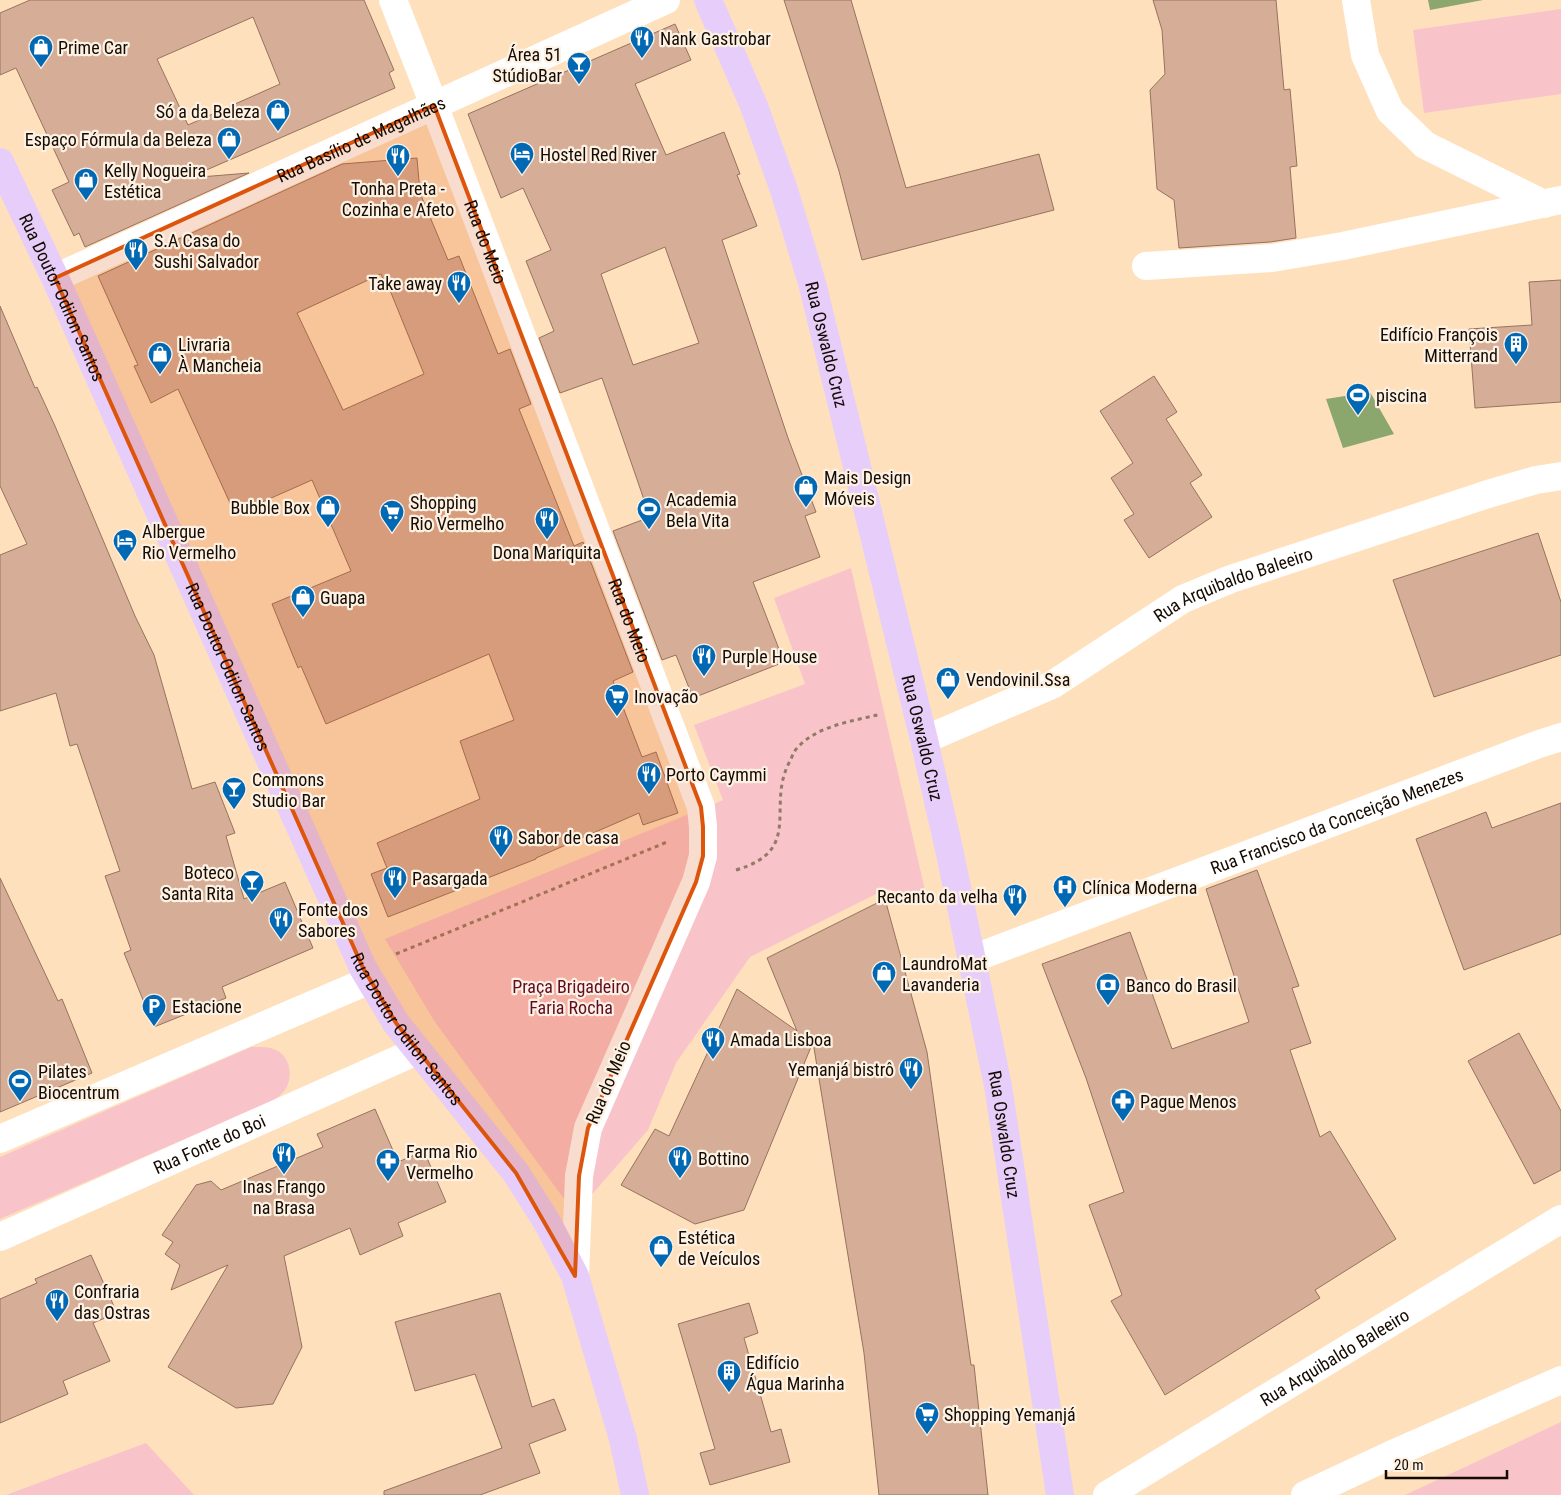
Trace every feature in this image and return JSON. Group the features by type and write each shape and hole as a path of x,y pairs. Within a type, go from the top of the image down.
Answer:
{"main road":[{"name":"Rua Oswaldo Cruz","path":"708,0 754,106 784,190 812,283 916,704 949,849 998,1086 1060,1495"},
{"name":"Rua Doutor Odilon Santos","path":"0,162 55,278 367,974 396,1023 516,1173 547,1222 575,1276 623,1439 635,1495"}],"street":[{"name":"Rua do Meio","path":"393,0 701,807 703,856 696,882 588,1128 579,1176 575,1276"},
{"name":"Rua Basílio de Magalhães","path":"55,278 666,0"},
{"path":"1356,0 1365,55 1390,110 1425,145 1553,202"},
{"path":"1146,266 1272,258 1343,246 1553,202"},
{"name":"Rua Arquibaldo Baleeiro","path":"924,740 1052,684 1183,599 1207,589 1272,565 1488,494 1536,480 1561,476"},
{"name":"Rua Francisco da Conceição Menezes","path":"972,959 1538,744 1561,737"},
{"path":"2,1133 367,974"},
{"name":"Rua Fonte do Boi","path":"0,1237 417,1051"},
{"name":"Rua Arquibaldo Baleeiro","path":"1107,1495 1561,1219"},
{"path":"1305,1495 1397,1452 1561,1380"}],"path":[{"path":"696,882 760,861 772,849 779,836 781,793 786,768 797,748 818,732 916,704"},
{"path":"367,974 703,827"}],"highlighted area":[{"path":"434,105 701,807 703,856 696,882 588,1128 579,1176 575,1276 516,1173 396,1023 363,968 55,278"}],"green space":[{"path":"1561,9 1561,94 1424,113 1413,30"},
{"name":"Praça Brigadeiro Faria Rocha","path":"851,568 927,899 886,889 750,957 676,1063 648,1130 575,1214 435,1022 385,939 723,800 694,725 805,684 774,598"},
{"path":"251,1047 275,1049 286,1059 290,1074 288,1085 273,1101 0,1219 0,1157"},
{"path":"1561,1422 1561,1495 1405,1495"},
{"path":"146,1443 194,1495 6,1495"}],"shaded area":[{"path":"1428,0 1483,0 1430,10"},
{"name":"piscina","path":"1370,392 1394,434 1343,448 1326,399"}],"building":[{"path":"30,0 364,0 394,70 389,73 395,88 188,178 249,173 85,247 79,233 74,236 52,190 69,182 16,68 0,75 0,13","holes":["253,17 280,84 188,125 157,59"]},
{"path":"784,0 851,0 906,188 1039,154 1054,210 862,260 839,171"},
{"path":"1153,0 1276,0 1284,90 1290,89 1297,166 1290,167 1296,238 1270,242 1179,248 1174,200 1157,189 1150,90 1165,74 1162,30"},
{"path":"675,24 691,60 635,84 666,155 724,132 740,174 737,175 757,226 722,240 788,438 816,512 805,516 820,557 753,582 784,662 693,698 676,655 662,660 613,531 650,517 602,378 560,393 539,338 554,331 526,261 551,250 523,188 501,198 468,114","holes":["665,247 699,343 633,365 601,274"]},
{"path":"417,158 420,193 448,260 459,256 498,354 510,349 531,404 519,409 574,546 583,542 633,672 613,681 642,757 656,752 678,813 643,825 639,813 536,859 388,917 371,874 387,868 377,843 480,799 460,741 514,720 489,654 326,724 301,666 298,668 272,604 351,571 312,480 235,514 178,389 151,403 134,366 138,365 98,276 342,164","holes":["381,274 383,279 385,278 424,374 343,410 297,313"]},
{"name":"Edifício François Mitterrand","path":"1561,280 1561,402 1475,408 1469,329 1532,325 1529,282"},
{"path":"0,306 35,388 37,387 55,426 135,616 154,655 192,789 215,782 235,833 226,836 244,899 285,882 313,948 222,987 226,998 154,1027 124,953 131,950 105,876 120,871 77,744 70,746 56,693 0,711 0,555 27,544 0,486"},
{"path":"1154,376 1177,412 1166,419 1202,475 1190,483 1212,517 1149,558 1124,520 1134,514 1111,478 1133,463 1100,411"},
{"path":"1538,533 1561,602 1561,655 1434,697 1393,580"},
{"path":"1561,803 1561,934 1464,970 1416,839 1486,812 1492,828"},
{"path":"1257,870 1299,986 1292,988 1311,1043 1290,1050 1320,1137 1330,1131 1396,1239 1315,1290 1320,1298 1165,1395 1111,1301 1122,1295 1089,1205 1124,1192 1086,1078 1042,964 1130,932 1172,1049 1249,1022 1206,889"},
{"path":"0,878 58,1001 62,999 92,1073 0,1112"},
{"path":"885,899 927,1052 971,1365 974,1365 988,1495 879,1495 864,1353 813,1042 744,1210 695,1224 621,1185 655,1129 669,1136 737,989 797,1031 767,958"},
{"path":"1519,1033 1561,1111 1561,1170 1534,1184 1468,1061"},
{"path":"375,1109 398,1162 424,1151 446,1202 398,1223 403,1236 360,1255 350,1228 284,1256 302,1347 273,1404 236,1408 168,1367 228,1265 171,1290 180,1265 165,1254 173,1242 162,1235 196,1185 211,1181 221,1190 323,1147 317,1134"},
{"path":"91,1255 117,1313 93,1323 110,1361 63,1381 68,1394 0,1423 0,1299 37,1283 35,1279"},
{"path":"500,1293 532,1407 554,1399 566,1430 529,1444 540,1473 480,1495 384,1495 384,1491 502,1448 475,1374 415,1391 395,1322"},
{"name":"Edifício Água Marinha","path":"749,1303 758,1333 744,1338 771,1432 781,1429 790,1462 710,1485 700,1453 715,1449 678,1324"}],"place":[{"name":"Nank Gastrobar","path":"642,59"},
{"name":"Prime Car","path":"41,68"},
{"name":"Área 51 StúdioBar","path":"579,85"},
{"name":"Só a da Beleza","path":"278,132"},
{"name":"Espaço Fórmula da Beleza","path":"229,160"},
{"name":"Hostel Red River","path":"522,175"},
{"name":"Tonha Preta - Cozinha e Afeto","path":"398,177"},
{"name":"Kelly Nogueira Estética","path":"86,201"},
{"name":"S.A Casa do Sushi Salvador","path":"136,271"},
{"name":"Take away","path":"459,304"},
{"name":"Edifício François Mitterrand","path":"1516,365"},
{"name":"Livraria À Mancheia","path":"160,375"},
{"name":"piscina","path":"1358,416"},
{"name":"Mais Design Móveis","path":"806,508"},
{"name":"Bubble Box","path":"328,528"},
{"name":"Academia Bela Vita","path":"649,530"},
{"name":"Shopping Rio Vermelho","path":"392,533"},
{"name":"Dona Mariquita","path":"547,540"},
{"name":"Albergue Rio Vermelho","path":"125,562"},
{"name":"Guapa","path":"303,618"},
{"name":"Purple House","path":"704,677"},
{"name":"Vendovinil.Ssa","path":"948,700"},
{"name":"Inovação","path":"617,717"},
{"name":"Porto Caymmi","path":"649,795"},
{"name":"Commons Studio Bar","path":"234,810"},
{"name":"Sabor de casa","path":"501,858"},
{"name":"Pasargada","path":"395,899"},
{"name":"Boteco Santa Rita","path":"252,903"},
{"name":"Clínica Moderna","path":"1065,908"},
{"name":"Recanto da velha","path":"1015,917"},
{"name":"Fonte dos Sabores","path":"281,940"},
{"name":"LaundroMat Lavanderia","path":"884,994"},
{"name":"Banco do Brasil","path":"1108,1006"},
{"name":"Estacione","path":"154,1027"},
{"name":"Amada Lisboa","path":"713,1060"},
{"name":"Yemanjá bistrô","path":"911,1090"},
{"name":"Pilates Biocentrum","path":"20,1102"},
{"name":"Pague Menos","path":"1123,1122"},
{"name":"Inas Frango na Brasa","path":"284,1175"},
{"name":"Bottino","path":"680,1179"},
{"name":"Farma Rio Vermelho","path":"388,1182"},
{"name":"Estética de Veículos","path":"661,1268"},
{"name":"Confraria das Ostras","path":"57,1322"},
{"name":"Edifício Água Marinha","path":"729,1393"},
{"name":"Shopping Yemanjá","path":"927,1435"}]}
